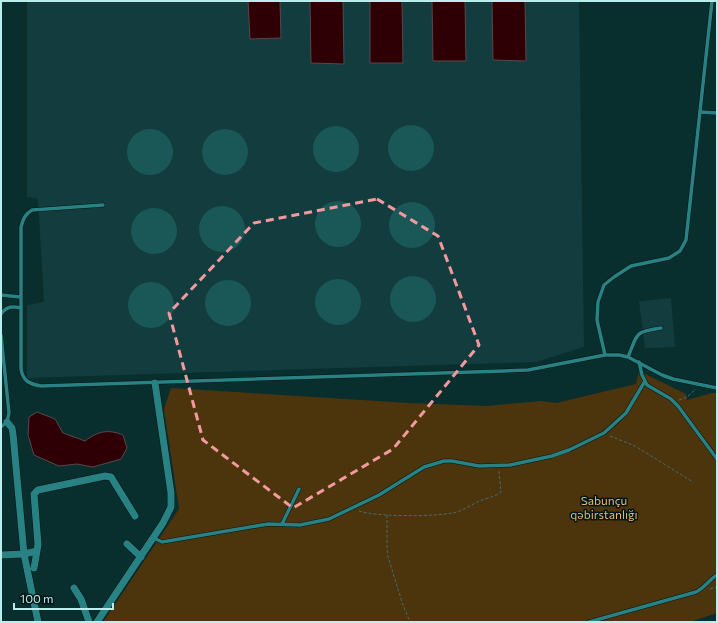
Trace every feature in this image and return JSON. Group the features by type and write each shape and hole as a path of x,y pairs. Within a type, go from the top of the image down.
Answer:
{"street":[{"path":"97,622 154,538 168,515 172,502 156,383"},
{"path":"4,424 12,428 24,554 38,622"},
{"path":"34,568 38,544 34,494 38,490 105,476 111,477 136,516"},
{"path":"127,544 141,557"},
{"path":"1,555 24,554 37,550"},
{"path":"74,588 81,599 89,622"}],"lane":[{"path":"605,355 597,320 598,302 604,285 632,266 669,258 680,251 686,240 712,1 717,3"},
{"path":"700,112 717,113"},
{"path":"103,205 32,210 27,213 23,219 21,227 20,297 21,369 22,376 26,382 33,385 156,383 528,370 605,355 619,355 628,357 662,375 673,379 717,388"},
{"path":"1,295 20,297"},
{"path":"1,314 7,307 21,308"},
{"path":"628,357 638,334 643,331 661,328"},
{"path":"1,334 9,413 4,424"},
{"path":"639,362 644,381 647,385 674,402 717,459"},
{"path":"154,538 162,542 268,524 310,524 353,508 424,467 434,463 452,461 479,466 518,464 552,456 569,450 604,433 626,413 644,381"},
{"path":"282,524 299,489"},
{"path":"589,622 696,592 717,575"}],"path":[{"path":"674,402 693,393 698,385"},
{"path":"604,433 635,446 693,482"},
{"path":"353,508 360,512 373,514 436,515 456,512 484,499 496,496 501,492 499,465"},
{"path":"387,514 388,557 410,622"}],"highlighted area":[{"path":"377,199 438,236 479,345 393,449 293,508 203,440 169,313 254,223"}],"shaded area":[{"path":"27,1 579,1 584,347 536,362 27,378 27,305 44,302 38,199 27,197"},
{"path":"248,1 280,1 281,38 250,39"},
{"path":"310,1 343,1 344,64 311,63"},
{"path":"370,1 402,1 403,63 370,63"},
{"path":"432,1 465,1 466,61 433,61"},
{"path":"492,1 525,1 526,61 493,60"},
{"path":"671,298 675,347 645,348 639,301"},
{"path":"37,412 55,419 63,433 85,441 94,435 103,432 113,432 123,435 127,448 121,459 93,467 77,464 59,466 34,455 28,435 29,417"}],"green space":[{"name":"Sabunçu qəbirstanlığı","path":"639,371 686,394 687,400 717,393 717,613 690,622 103,622 179,509 164,409 171,388 409,403 487,406 541,401 556,403 636,384"}],"building":[{"path":"416,125 428,131 433,139 433,157 428,165 420,170 406,171 394,165 389,157 388,143 394,131 402,126"},
{"path":"341,126 353,132 358,140 358,158 353,166 345,171 331,172 319,166 314,158 313,144 319,132 327,127"},
{"path":"155,129 167,135 172,143 172,161 167,169 159,174 145,175 133,169 128,161 127,147 133,135 141,130"},
{"path":"230,129 242,135 247,143 247,161 242,169 234,174 220,175 208,169 203,161 202,147 208,135 216,130"},
{"path":"343,201 355,207 360,215 360,233 355,241 347,246 333,247 321,241 316,233 315,219 321,207 329,202"},
{"path":"417,202 429,208 434,216 434,234 429,242 421,247 407,248 395,242 390,234 389,220 395,208 403,203"},
{"path":"227,206 239,212 244,220 244,238 239,246 231,251 217,252 205,246 200,238 199,224 205,212 213,207"},
{"path":"159,208 171,214 176,222 176,240 171,248 163,253 149,254 137,248 132,240 131,226 137,214 145,209"},
{"path":"418,276 430,282 435,290 435,308 430,316 422,321 408,322 396,316 391,308 390,294 396,282 404,277"},
{"path":"343,279 355,285 360,293 360,311 355,319 347,324 333,325 321,319 316,311 315,297 321,285 329,280"},
{"path":"233,280 245,286 250,294 250,312 245,320 237,325 223,326 211,320 206,312 205,298 211,286 219,281"},
{"path":"156,282 168,288 173,296 173,314 168,322 160,327 146,328 134,322 129,314 128,300 134,288 142,283"}]}
